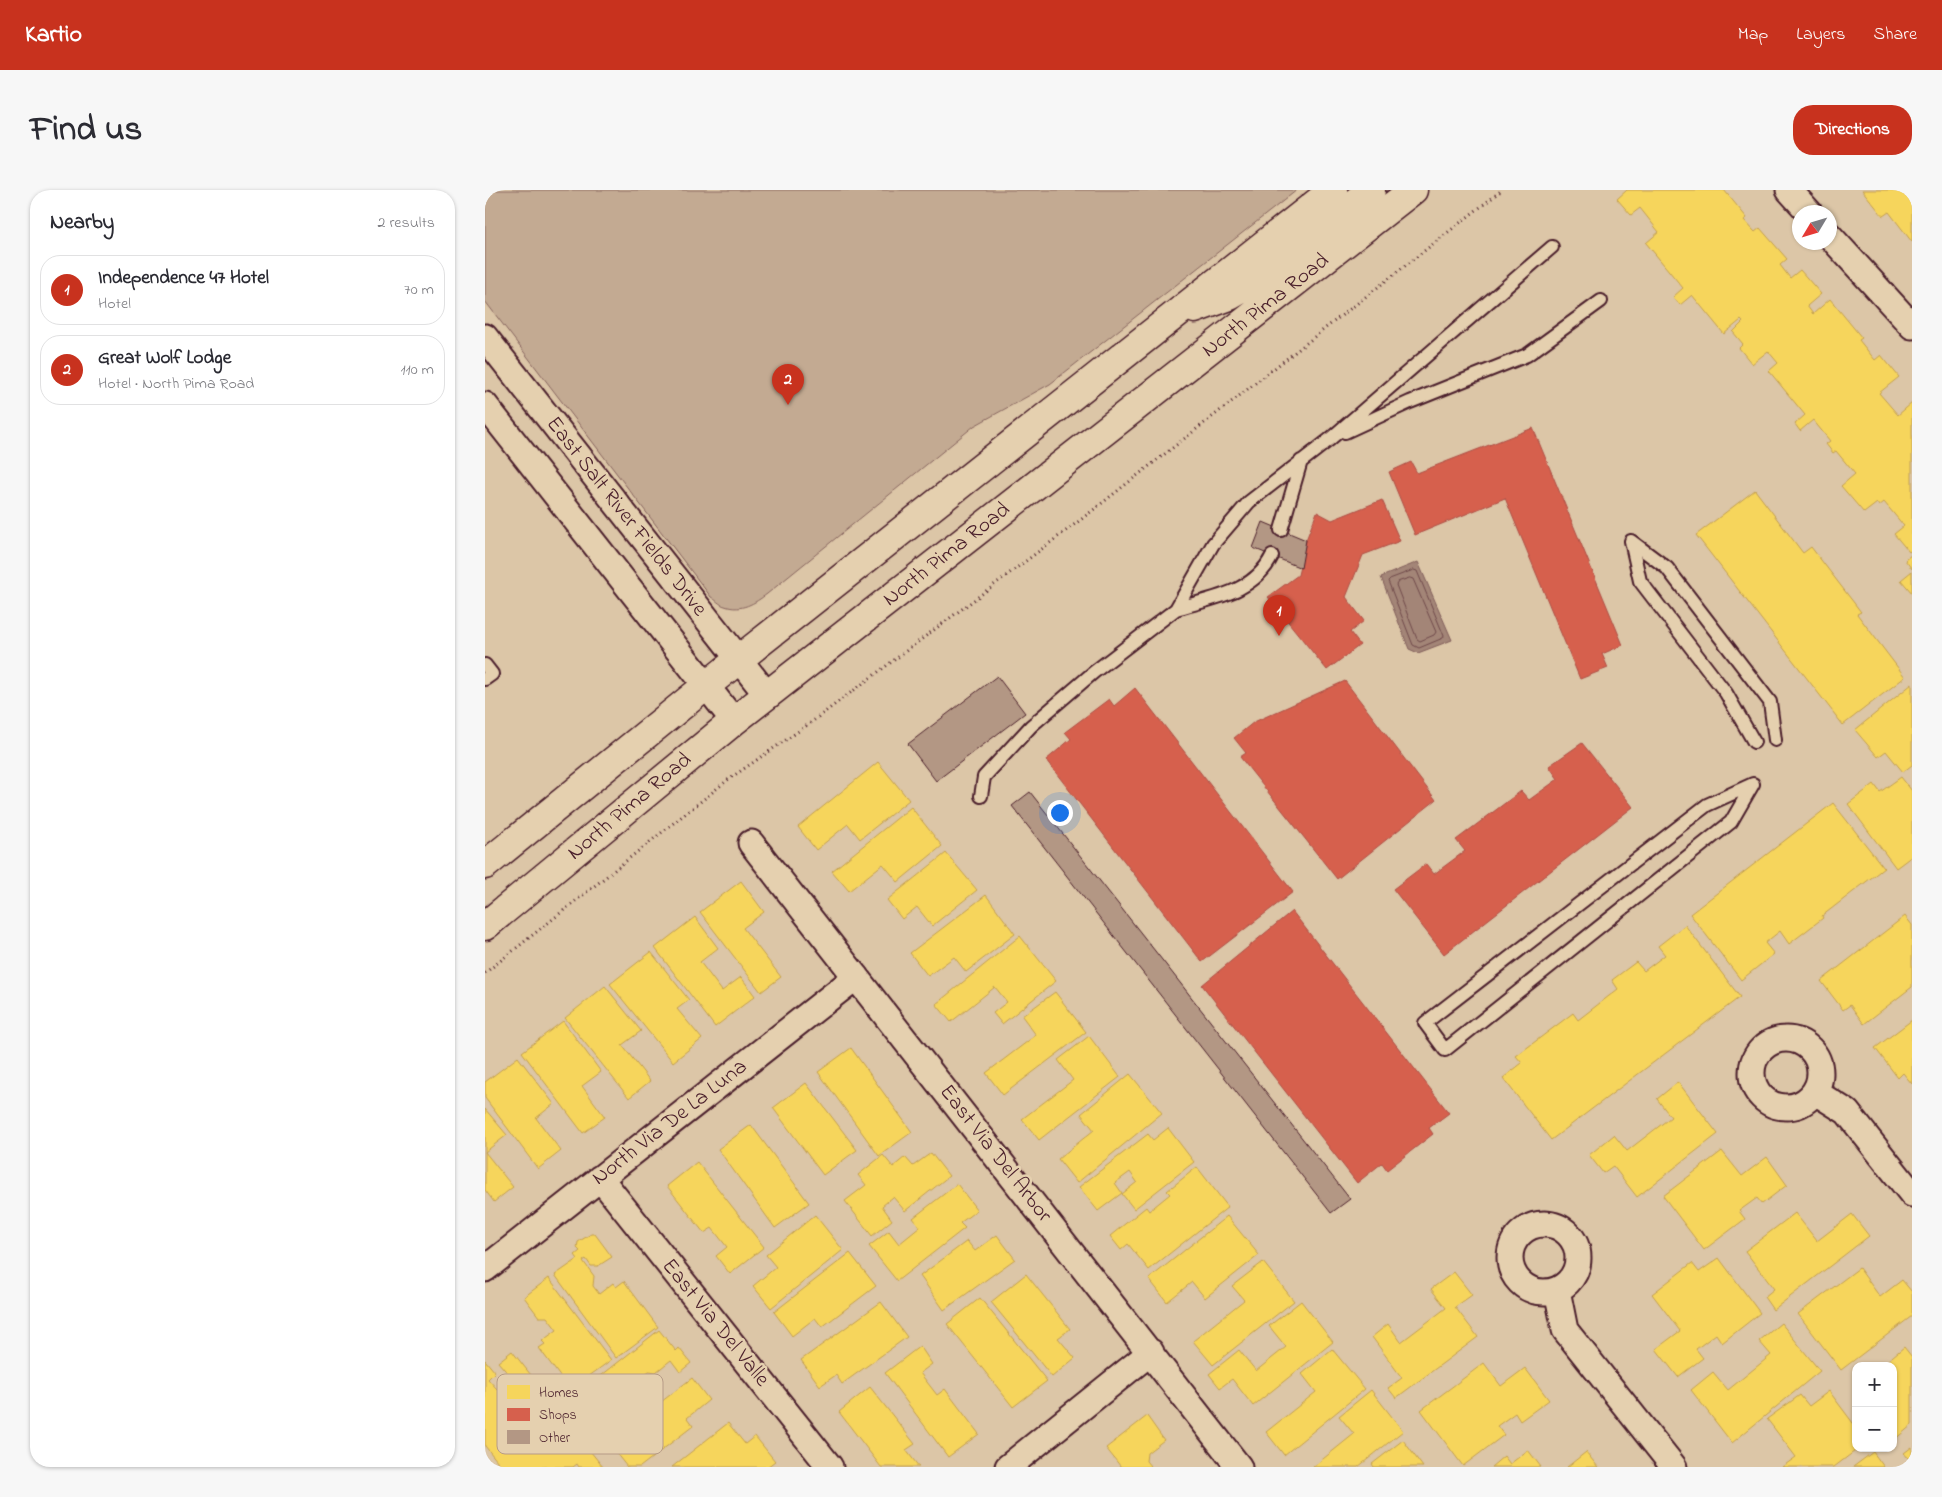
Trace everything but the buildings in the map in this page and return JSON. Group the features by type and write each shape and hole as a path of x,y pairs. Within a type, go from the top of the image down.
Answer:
{"main road":[{"name":"North Pima Road","path":"485,865 738,660 1333,190"},
{"path":"1172,318 1230,296 1249,285 1371,190"},
{"name":"North Pima Road","path":"485,926 734,721 1413,190"}],"street":[{"path":"1789,190 1803,205"},
{"path":"1837,244 1912,326"},
{"name":"East Salt River Fields Drive","path":"485,337 767,695"},
{"name":"East Salt River Fields Drive","path":"485,406 734,721"},
{"name":"East Via Del Arbor","path":"751,842 1239,1467"},
{"name":"North Via De La Luna","path":"485,1269 856,977"},
{"path":"1815,1092 1847,1112 1912,1194"},
{"name":"East Via Del Valle","path":"600,1178 830,1467"},
{"path":"1557,1290 1565,1330 1674,1467"},
{"path":"1008,1467 1151,1352"}],"lane":[{"path":"1176,609 1213,544 1249,502 1329,440 1552,247"},
{"path":"1329,440 1410,402 1527,355 1601,301"},
{"path":"1281,530 1301,461"},
{"path":"1754,742 1726,693 1640,581 1631,541 1667,568 1771,702 1775,740"},
{"path":"981,796 984,777 1031,726 1094,672 1176,609 1242,589 1266,568 1272,556"},
{"path":"485,665 492,674 485,679"},
{"path":"1753,784 1731,822 1445,1050 1425,1024 1707,805 1753,784"}],"path":[{"path":"485,973 729,779 809,724 1083,518 1502,190"}],"shaded area":[{"path":"485,190 1297,190 1050,384 974,426 767,594 753,603 731,608 711,597 485,301"}],"water":[{"path":"1418,562 1452,640 1418,653 1409,649 1381,577"}],"place":[{"name":"Great Wolf Lodge","path":"788,405"},
{"name":"Independence 47 Hotel","path":"1279,636"}]}
